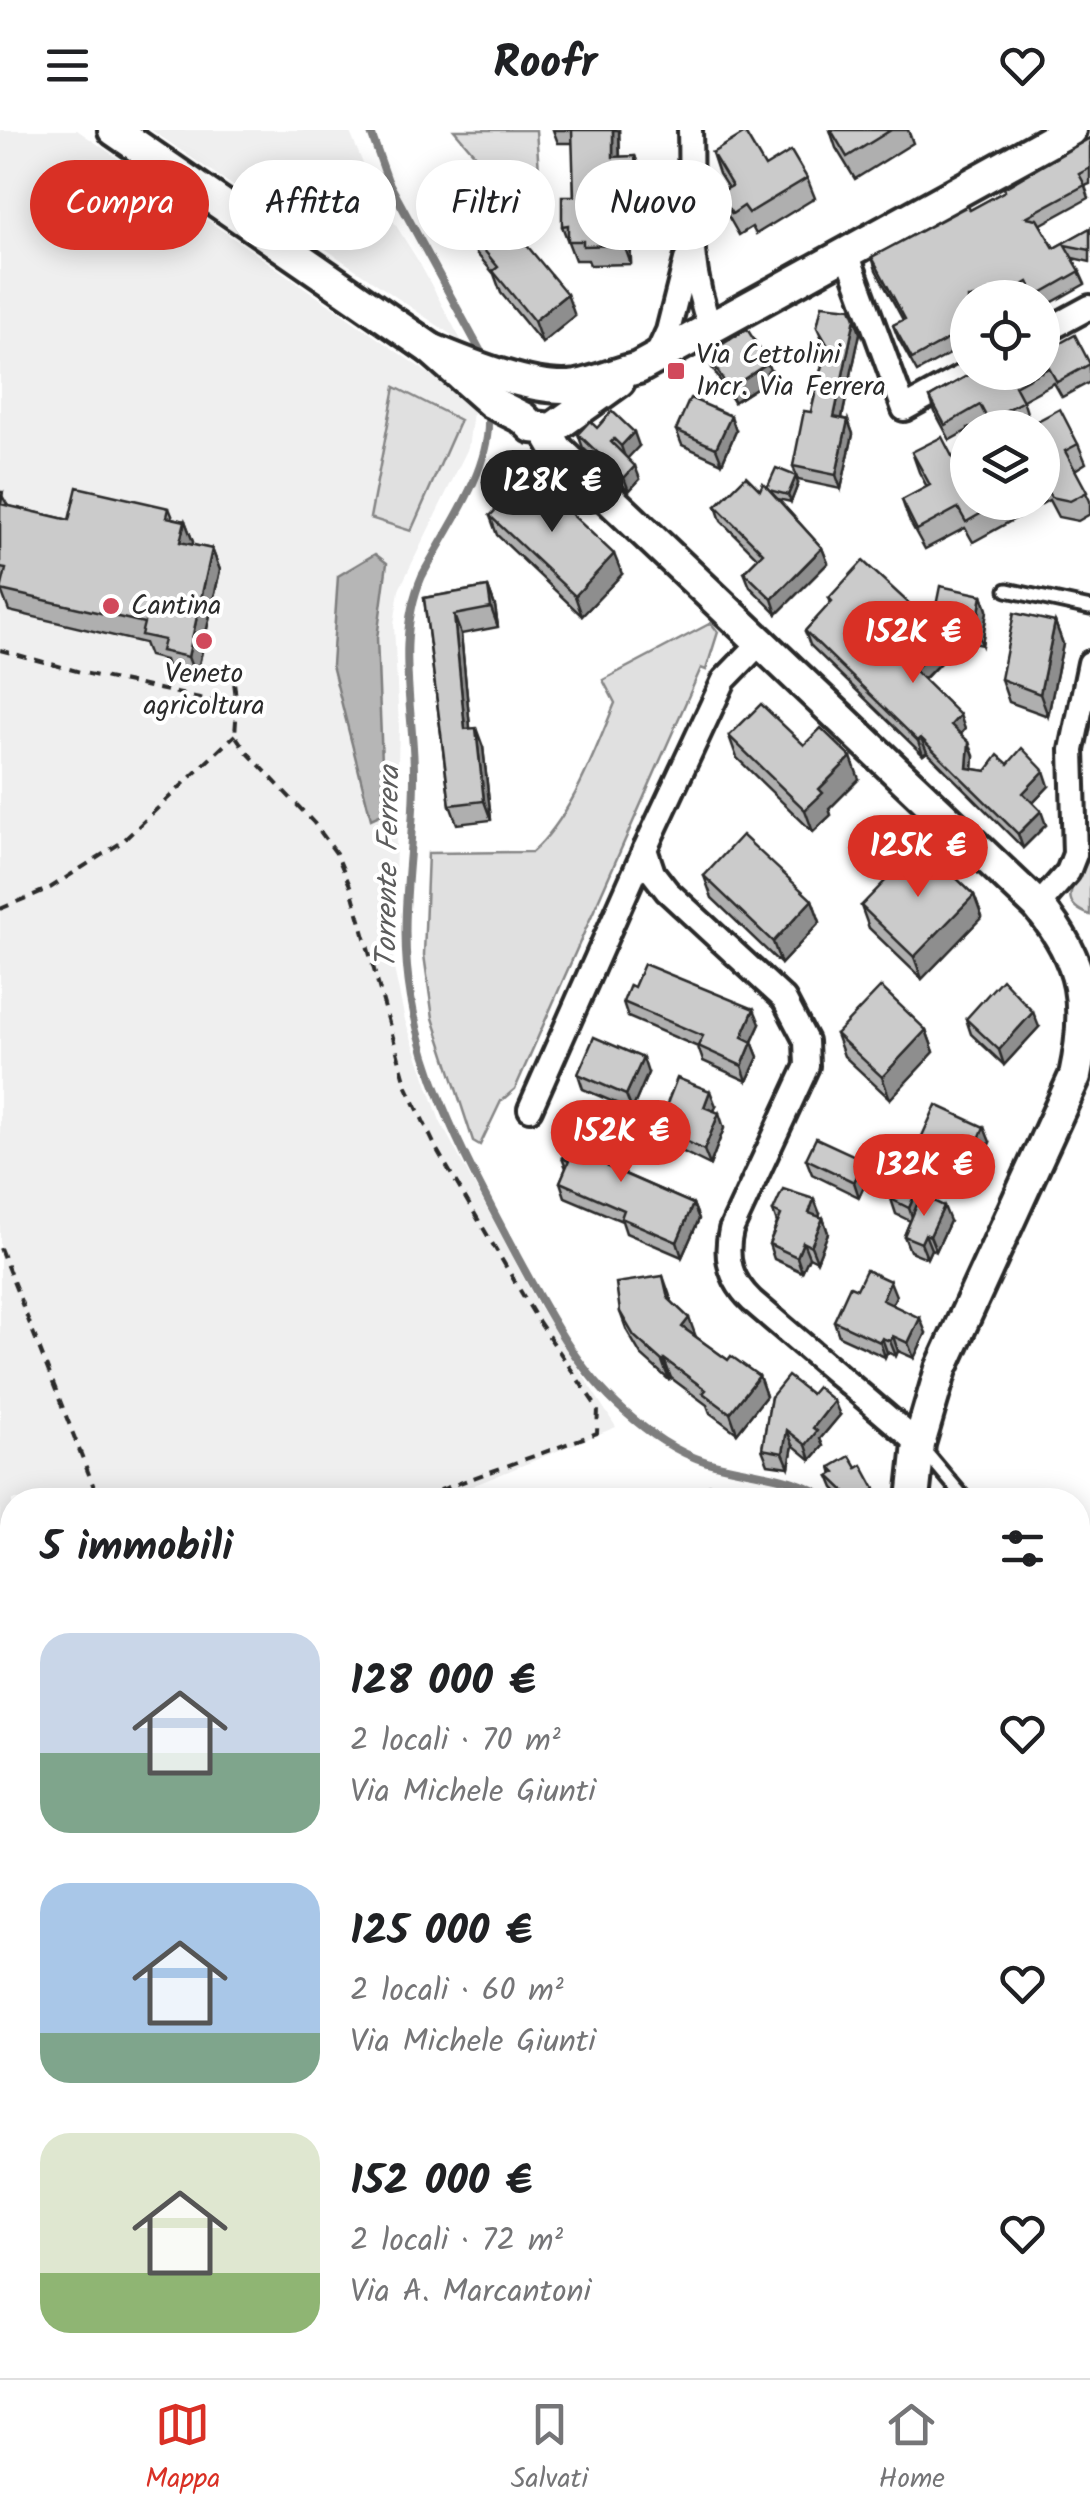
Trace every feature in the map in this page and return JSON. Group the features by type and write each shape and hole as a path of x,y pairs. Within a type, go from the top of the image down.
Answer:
{"street":[{"path":"114,130 431,348 492,402 544,423 557,449 1079,947 1087,981 1084,1040 1076,1076 941,1369 919,1444 914,1488"},
{"path":"690,130 690,160"},
{"path":"544,423 1070,130"},
{"path":"431,348 488,372 573,387 646,363 668,331 688,250"},
{"path":"693,250 698,295 711,328"},
{"path":"847,253 904,409 950,384"},
{"path":"1060,323 1090,307"},
{"path":"544,423 565,400 562,393 546,384"},
{"path":"530,1109 724,680 759,644"},
{"path":"1038,906 1068,872 1075,854 1072,750 1090,663"},
{"path":"645,849 652,873 667,891 784,1000 806,1041 806,1066 730,1230 728,1256 735,1281 752,1302 919,1444"}],"lane":[{"path":"1006,590 1090,608"},
{"path":"919,1444 956,1488"}],"path":[{"path":"0,650 236,706"},
{"path":"232,666 235,735 314,822 336,854 356,903 408,1087 429,1134 537,1319 598,1408 597,1433 446,1488"},
{"path":"0,908 50,888 122,842 235,735"},
{"path":"0,1248 94,1488"}],"shaded area":[{"path":"0,130 77,130 120,160 30,160 30,250 209,250 209,221 229,235 229,250 250,250 474,405 468,448 399,590 394,625 399,726 393,964 405,1020 440,1121 538,1305 616,1427 467,1488 0,1488"},
{"path":"151,130 349,130 362,160 229,160 229,183 209,170 209,160 195,160"},
{"path":"454,130 536,130 538,160 480,160"},
{"path":"396,225 462,342 327,250 396,250"},
{"path":"395,387 460,420 411,531 370,518"},
{"path":"375,554 387,563 377,638 384,813 371,819 332,665 338,576"},
{"path":"711,623 718,632 706,670 701,668 515,1089 501,1101 480,1145 473,1141 433,1018 424,955 428,853 532,852 570,803 599,742 615,703 603,680"},
{"path":"1090,856 1090,915 1072,903 1070,897"}],"building":[{"path":"572,130 613,130 613,157 635,156 635,160 575,160 575,241 568,241 568,225 562,226 562,196 574,196"},
{"path":"831,130 891,130 847,157"},
{"path":"745,133 765,167 791,151 807,178 749,213 744,206 732,214 732,160 716,160 712,153"},
{"path":"1090,138 1090,168 1079,174 1085,185 1026,217 1037,219 1054,248 1090,228 1090,250 1065,245 1080,271 1060,282 950,280 950,338 912,359 893,325 905,319 872,257 968,206 970,210 1005,191 1004,188"},
{"path":"484,250 531,250 567,294 534,321 493,271 498,267"},
{"path":"822,305 851,308 855,318 834,417 848,420 836,475 793,466 804,411 811,412 827,344 817,327"},
{"path":"747,329 765,357 761,359 765,365 729,389 707,354"},
{"path":"1075,335 1090,364 1060,380 1060,343"},
{"path":"950,386 950,390 1017,390 1023,401 1006,410 983,410 980,405 971,410 950,410 950,422 945,425 930,397"},
{"path":"690,398 731,416 716,448 676,430"},
{"path":"1058,410 1078,444 1065,451 1087,492 1070,501 1060,499"},
{"path":"612,411 634,432 621,446 614,439 611,442 635,466 624,478 578,434 590,421 597,428"},
{"path":"942,437 950,452 950,512 917,530 902,500 930,485 912,452"},
{"path":"776,468 796,476 788,495 767,488"},
{"path":"529,474 614,554 575,596 490,516"},
{"path":"746,476 760,490 763,483 822,548 772,599 744,572 763,553 716,506"},
{"path":"77,487 169,508 167,517 185,521 180,542 212,549 188,657 161,651 164,640 141,635 144,623 1,590 6,569 0,568 0,492 1,504 69,520"},
{"path":"863,561 927,620 902,615 936,648 914,670 960,715 951,725 969,742 967,768 986,771 998,755 1008,764 1022,748 1044,771 1023,793 1041,811 1018,834 805,631"},
{"path":"940,586 982,595 976,630 933,621"},
{"path":"488,587 491,608 454,615 465,729 476,728 484,801 450,805 424,598"},
{"path":"1014,613 1055,622 1040,694 1001,679"},
{"path":"761,704 804,745 821,728 851,757 819,789 823,793 805,810 729,736"},
{"path":"742,835 812,900 773,942 704,876"},
{"path":"921,844 974,895 914,957 861,906"},
{"path":"644,964 754,1009 742,1037 752,1042 742,1066 698,1046 703,1036 623,1002"},
{"path":"1002,979 1033,1012 999,1050 966,1019"},
{"path":"881,987 926,1030 882,1077 836,1034"},
{"path":"594,1037 643,1058 626,1095 578,1074"},
{"path":"677,1078 710,1091 704,1107 719,1113 704,1150 658,1127"},
{"path":"936,1105 984,1127 970,1160 950,1151 947,1158 918,1145"},
{"path":"578,1123 619,1141 608,1167 693,1204 677,1242 621,1218 624,1210 560,1182 569,1161 562,1158"},
{"path":"816,1138 864,1160 854,1182 806,1159"},
{"path":"901,1177 919,1185 909,1208 891,1199"},
{"path":"783,1189 814,1199 809,1213 823,1218 811,1246 803,1242 797,1257 769,1244 781,1215 773,1211"},
{"path":"921,1195 944,1206 930,1236 925,1234 921,1243 904,1236"},
{"path":"866,1270 890,1281 882,1300 920,1318 908,1343 893,1336 890,1341 882,1338 880,1342 834,1321 850,1286 857,1289"},
{"path":"663,1276 668,1298 689,1318 682,1327 728,1360 731,1356 759,1376 730,1413 634,1336 620,1312 616,1283"},
{"path":"788,1376 811,1394 817,1387 834,1401 813,1428 817,1431 806,1445 787,1430 783,1453 762,1449 771,1397"},
{"path":"850,1456 857,1468 862,1465 874,1488 842,1488 829,1476 836,1472 831,1467"}],"waterway":[{"name":"Torrente Ferrera","path":"370,130 388,181 481,352"},
{"name":"Torrente Ferrera","path":"488,419 487,439 475,480 422,576 409,623 407,672 414,795 406,943 412,1006 421,1044 463,1152 540,1298 591,1377 643,1427 684,1453 809,1488"}],"place":[{"name":"Via Cettolini Incr. Via Ferrera","path":"676,371"},
{"name":"Cantina","path":"111,606"},
{"name":"Veneto agricoltura","path":"204,641"}]}
